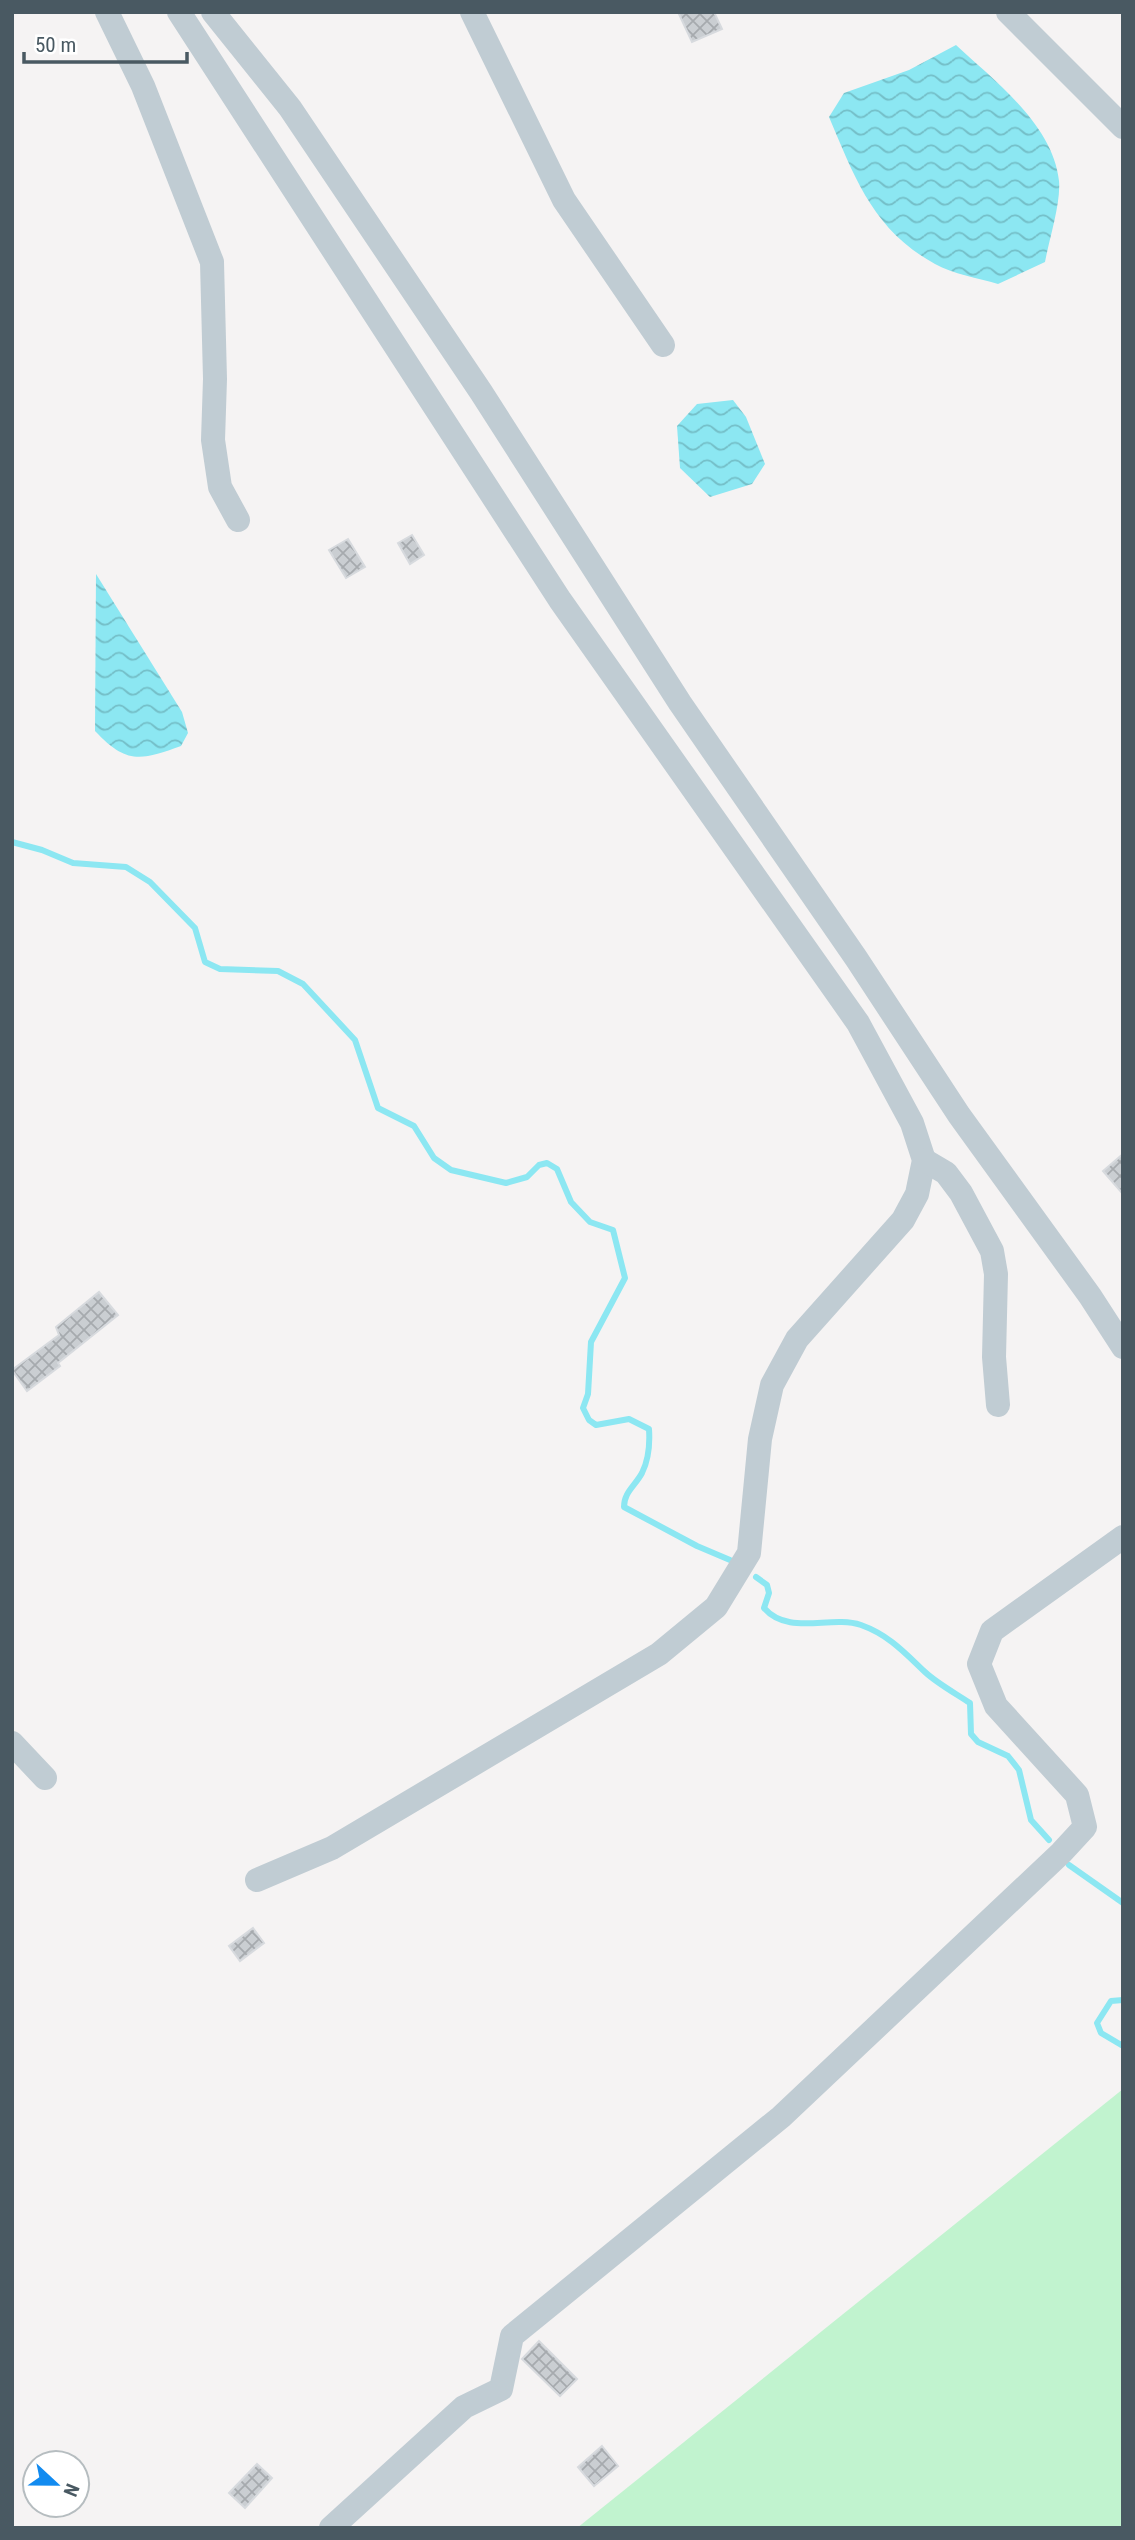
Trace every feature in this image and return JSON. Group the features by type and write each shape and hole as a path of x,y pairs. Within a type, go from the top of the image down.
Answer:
{"lane":[{"path":"107,12 143,86 212,262 215,379 213,440 219,487 238,520"},
{"path":"179,12 561,600 858,1023 912,1123 924,1160 917,1194 903,1220 797,1339 772,1385 760,1439 749,1553 716,1607 659,1654 332,1848 257,1880"},
{"path":"213,12 290,108 481,392 680,702 960,1115 1090,1296 1123,1347"},
{"path":"472,12 564,200 663,345"},
{"path":"1008,12 1123,127"},
{"path":"924,1160 946,1173 961,1193 992,1251 996,1274 994,1357 998,1405"},
{"path":"331,2528 464,2407 501,2389 512,2336 781,2117 1061,1853 1085,1826 1077,1795 996,1706 979,1664 992,1631 1123,1537"},
{"path":"12,1743 45,1778"}],"green space":[{"path":"1123,2089 1123,2528 577,2528"}],"water":[{"path":"956,45 1005,90 1034,123 1046,141 1059,181 1057,210 1045,262 998,284 935,264 896,235 868,201 829,117 844,93 909,70"},
{"path":"733,400 746,417 765,464 752,484 710,497 680,468 677,426 697,404"},
{"path":"96,574 182,712 188,733 181,746 155,755 134,756 116,749 95,731"}],"building":[{"path":"678,12 714,12 722,29 692,42"},
{"path":"412,535 424,555 410,564 398,543"},
{"path":"348,539 365,567 346,578 329,550"},
{"path":"1123,1154 1123,1194 1103,1171"},
{"path":"99,1292 118,1315 27,1391 12,1370 59,1335 56,1327"},
{"path":"253,1928 264,1943 240,1961 229,1946"},
{"path":"539,2341 577,2379 560,2396 522,2359"},
{"path":"602,2446 618,2466 594,2486 578,2467"},
{"path":"257,2464 272,2478 245,2508 229,2493"}],"waterway":[{"path":"12,842 42,850 73,863 126,867 150,882 195,928 205,962 220,969 278,971 303,984 355,1040 378,1108 414,1126 434,1158 451,1170 506,1183 527,1177 539,1165 547,1163 557,1169 571,1202 590,1222 613,1230 625,1278 591,1342 588,1394 583,1408 589,1420 596,1425 629,1419 649,1429 646,1462 628,1493 624,1507 697,1546 730,1560"},
{"path":"756,1577 767,1585 769,1593 764,1608 774,1616 797,1623 849,1623 871,1629 896,1645 935,1680 970,1703 971,1734 978,1742 1008,1756 1019,1770 1031,1820 1049,1840"},
{"path":"1069,1865 1123,1903"},
{"path":"1123,2000 1111,2001 1097,2023 1101,2033 1123,2046"}]}
